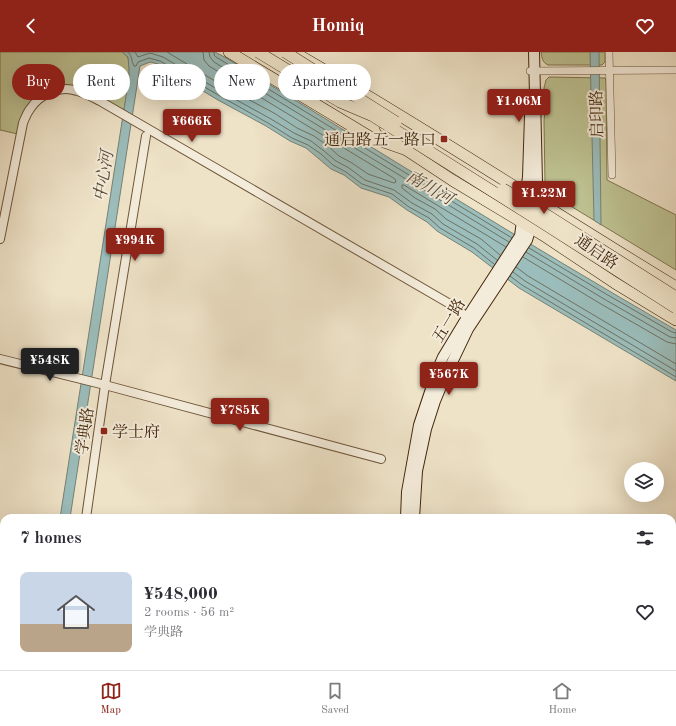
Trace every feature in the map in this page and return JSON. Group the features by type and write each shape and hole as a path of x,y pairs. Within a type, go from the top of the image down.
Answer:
{"main road":[{"path":"229,52 370,137 408,151"},
{"path":"258,52 340,102 373,116 676,308"},
{"name":"通启路","path":"261,52 390,130 408,151 676,320"},
{"path":"285,52 676,297"},
{"name":"通启路","path":"294,52 443,141 676,287"},
{"path":"529,52 533,71"},
{"path":"533,71 534,52"},
{"name":"五一路","path":"406,514 407,492 419,425 443,357 524,238 531,197 537,182 533,71"},
{"name":"五一路","path":"414,514 417,471 426,429 435,401 468,329 470,319"}],"street":[{"name":"启印路","path":"609,52 607,71 612,175"},
{"path":"533,71 676,70"},
{"path":"0,240 23,123 28,110 34,103 50,91 61,89 75,90 84,93 114,109 450,304 470,319"},
{"name":"学典路","path":"87,514 105,385 146,136"},
{"path":"0,359 105,385 381,459"}],"green space":[{"path":"0,52 122,52 127,56 129,64 73,64 73,89 65,90 65,64 12,64 12,100 34,100 18,134 0,130"},
{"path":"541,52 605,52 605,62 602,65 548,65 543,61"},
{"path":"549,77 605,78 607,180 676,215 676,270 554,196 548,190 545,183 544,88 546,80"},
{"path":"105,100 125,100 124,110"}],"water":[{"path":"122,52 215,52 236,64 214,64 214,98 206,93 206,64 158,64 150,62 138,64 138,79 71,514 61,514 125,100 130,100 130,64 129,64 128,57"},
{"path":"590,52 599,52 601,225 594,220"},
{"name":"南川河","path":"270,85 278,90 278,100 295,100 507,230 676,330 676,381 519,288 472,252 437,231 427,222 389,197 361,188 344,175 331,169 306,148 290,141 218,100 270,100"}],"place":[{"name":"通启路五一路口","path":"444,139"},
{"name":"学士府","path":"104,431"}],"water label":[{"name":"中心河","path":"103,176"}]}
